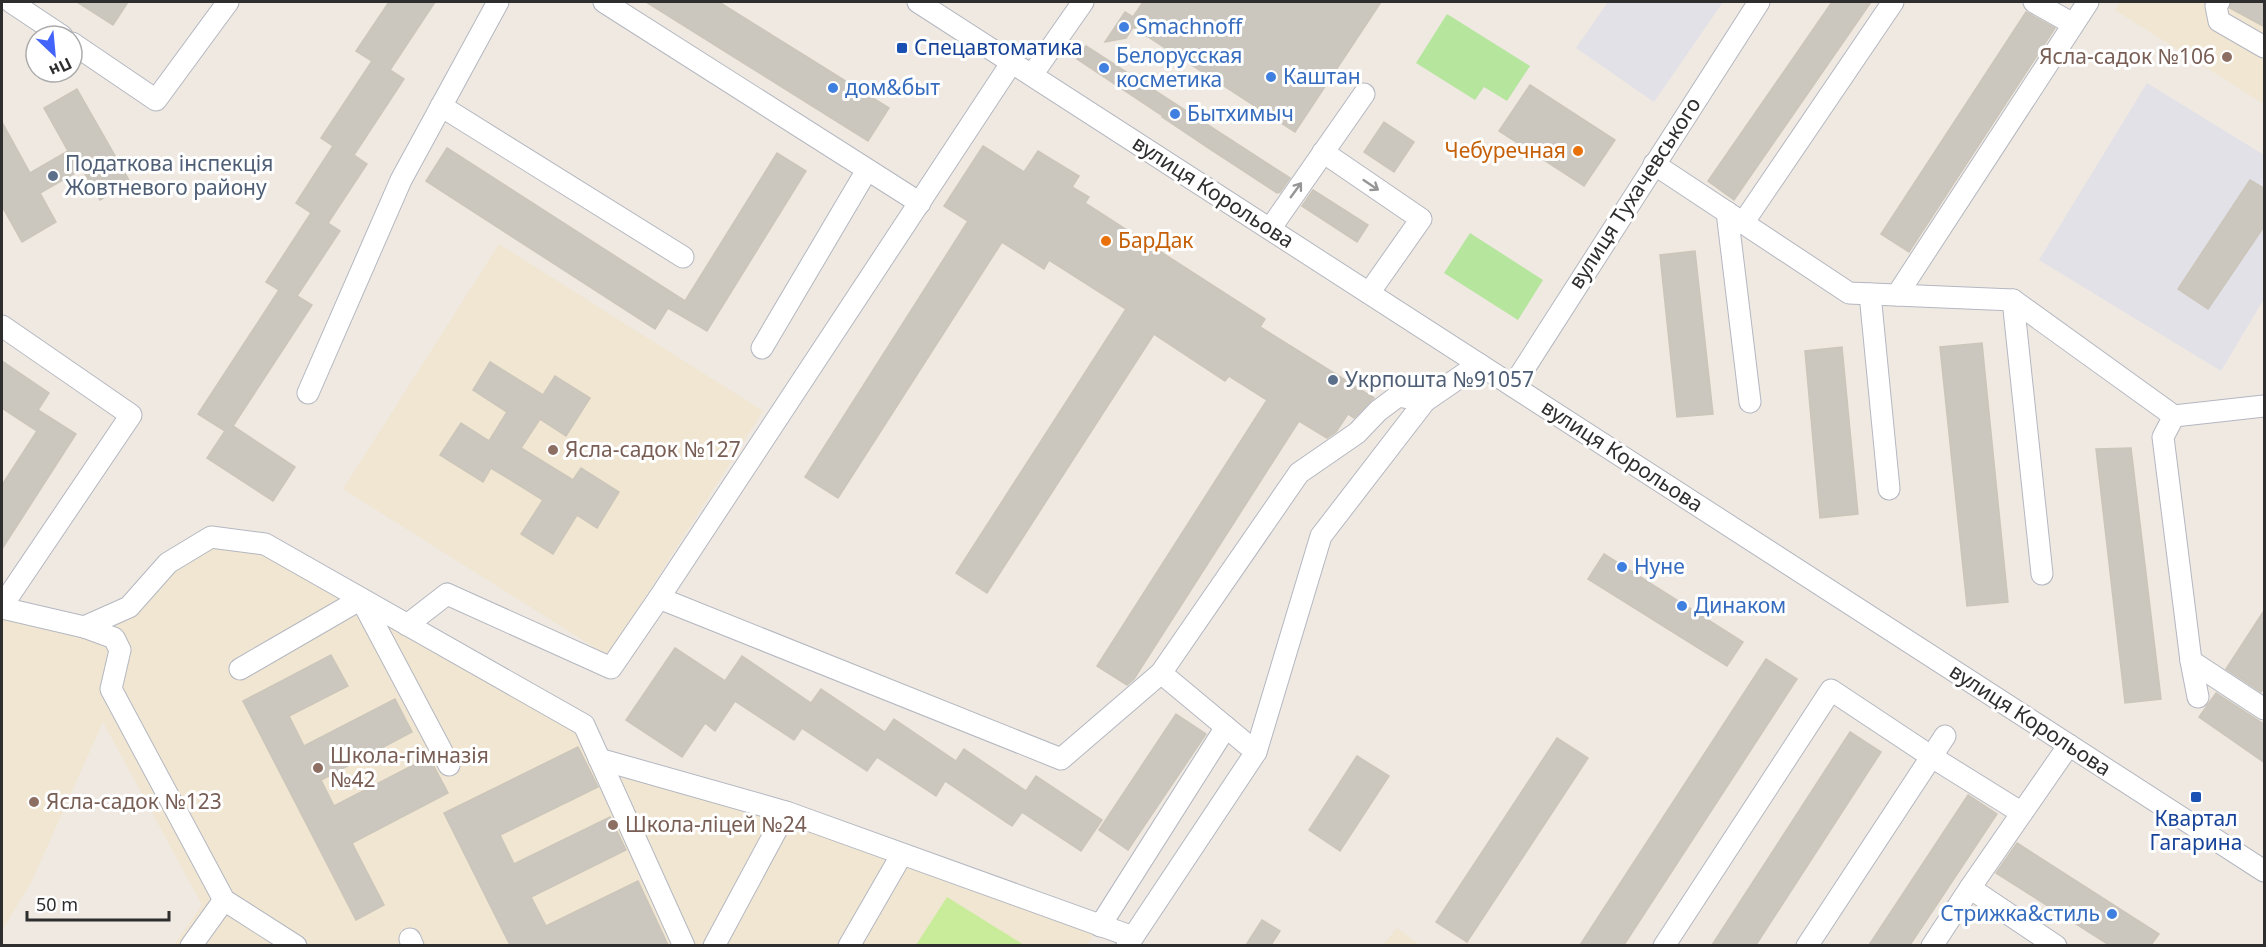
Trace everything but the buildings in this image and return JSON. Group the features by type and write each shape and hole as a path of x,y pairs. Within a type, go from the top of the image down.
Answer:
{"street":[{"path":"11,2 44,24"},
{"path":"84,51 156,100 228,2"},
{"path":"308,393 400,180 498,2"},
{"path":"604,2 920,203"},
{"name":"вулиця Корольова","path":"918,2 2265,871"},
{"path":"1032,75 1083,2"},
{"name":"вулиця Тухачевського","path":"1513,386 1759,2"},
{"path":"1750,402 1735,217 1893,2"},
{"path":"2034,2 2073,24"},
{"path":"1898,295 2088,2"},
{"path":"2219,2 2216,6 2219,21 2265,46"},
{"path":"407,625 447,594 611,668 1012,62"},
{"path":"1270,229 1364,94"},
{"path":"441,106 683,257"},
{"path":"1323,152 1421,219 1369,292"},
{"path":"1654,164 1849,292 2013,300 2174,416 2265,406"},
{"path":"762,348 867,170"},
{"path":"1870,294 1889,489"},
{"path":"2013,300 2042,574"},
{"path":"2,326 131,415 2,607 84,627 114,638 120,650 111,689 224,900 296,945"},
{"path":"599,759 786,812 1100,926 1130,941 1256,752 1321,536 1425,401 1479,364"},
{"path":"659,598 1061,759 1161,673 1299,473 1357,433 1378,411 1398,396 1425,401"},
{"path":"2174,416 2163,437 2191,661 2198,697"},
{"path":"84,627 129,607 168,563 211,537 264,544 584,725 684,945"},
{"path":"240,669 361,599"},
{"path":"361,599 449,765"},
{"path":"2191,661 2265,710"},
{"path":"1161,673 1256,752"},
{"path":"1664,945 1831,690 2022,813"},
{"path":"1100,926 1226,727"},
{"path":"1807,945 1945,736"},
{"path":"1932,945 2068,745"},
{"path":"714,945 786,812"},
{"path":"849,945 902,854"},
{"path":"1970,888 2056,945"},
{"path":"192,945 224,900"}],"shaded area":[{"path":"1608,2 1723,2 1654,102 1576,48"},
{"name":"Ясла-садок №106","path":"2120,2 2264,2 2264,104 2115,10"},
{"path":"2147,83 2264,155 2264,299 2221,371 2039,260"},
{"name":"Ясла-садок №127","path":"499,244 763,411 608,656 343,489"},
{"path":"211,537 265,544 584,725 599,759 1100,926 1086,946 174,945 202,905 103,722 31,883 2,930 2,614 84,627"},
{"path":"1397,928 1420,945 1383,945"}],"green space":[{"path":"1447,14 1530,66 1507,101 1484,87 1475,100 1416,63"},
{"path":"1470,233 1543,280 1518,320 1444,273"},
{"path":"947,897 1024,945 916,945"}],"place":[{"name":"Smachnoff","path":"1124,27"},
{"name":"Спецавтоматика","path":"902,48"},
{"name":"Ясла-садок №106","path":"2227,57"},
{"name":"Белорусская косметика","path":"1104,68"},
{"name":"Каштан","path":"1271,77"},
{"name":"дом&быт","path":"833,88"},
{"name":"Бытхимыч","path":"1175,114"},
{"name":"Чебуречная","path":"1578,151"},
{"name":"Податкова інспекція Жовтневого району","path":"53,176"},
{"name":"БарДак","path":"1106,241"},
{"name":"Укрпошта №91057","path":"1333,380"},
{"name":"Ясла-садок №127","path":"553,450"},
{"name":"Нуне","path":"1622,567"},
{"name":"Динаком","path":"1682,606"},
{"name":"Школа-гімназія №42","path":"318,768"},
{"name":"Квартал Гагарина","path":"2196,797"},
{"name":"Ясла-садок №123","path":"34,802"},
{"name":"Школа-ліцей №24","path":"613,825"},
{"name":"Стрижка&стиль","path":"2112,914"}]}
